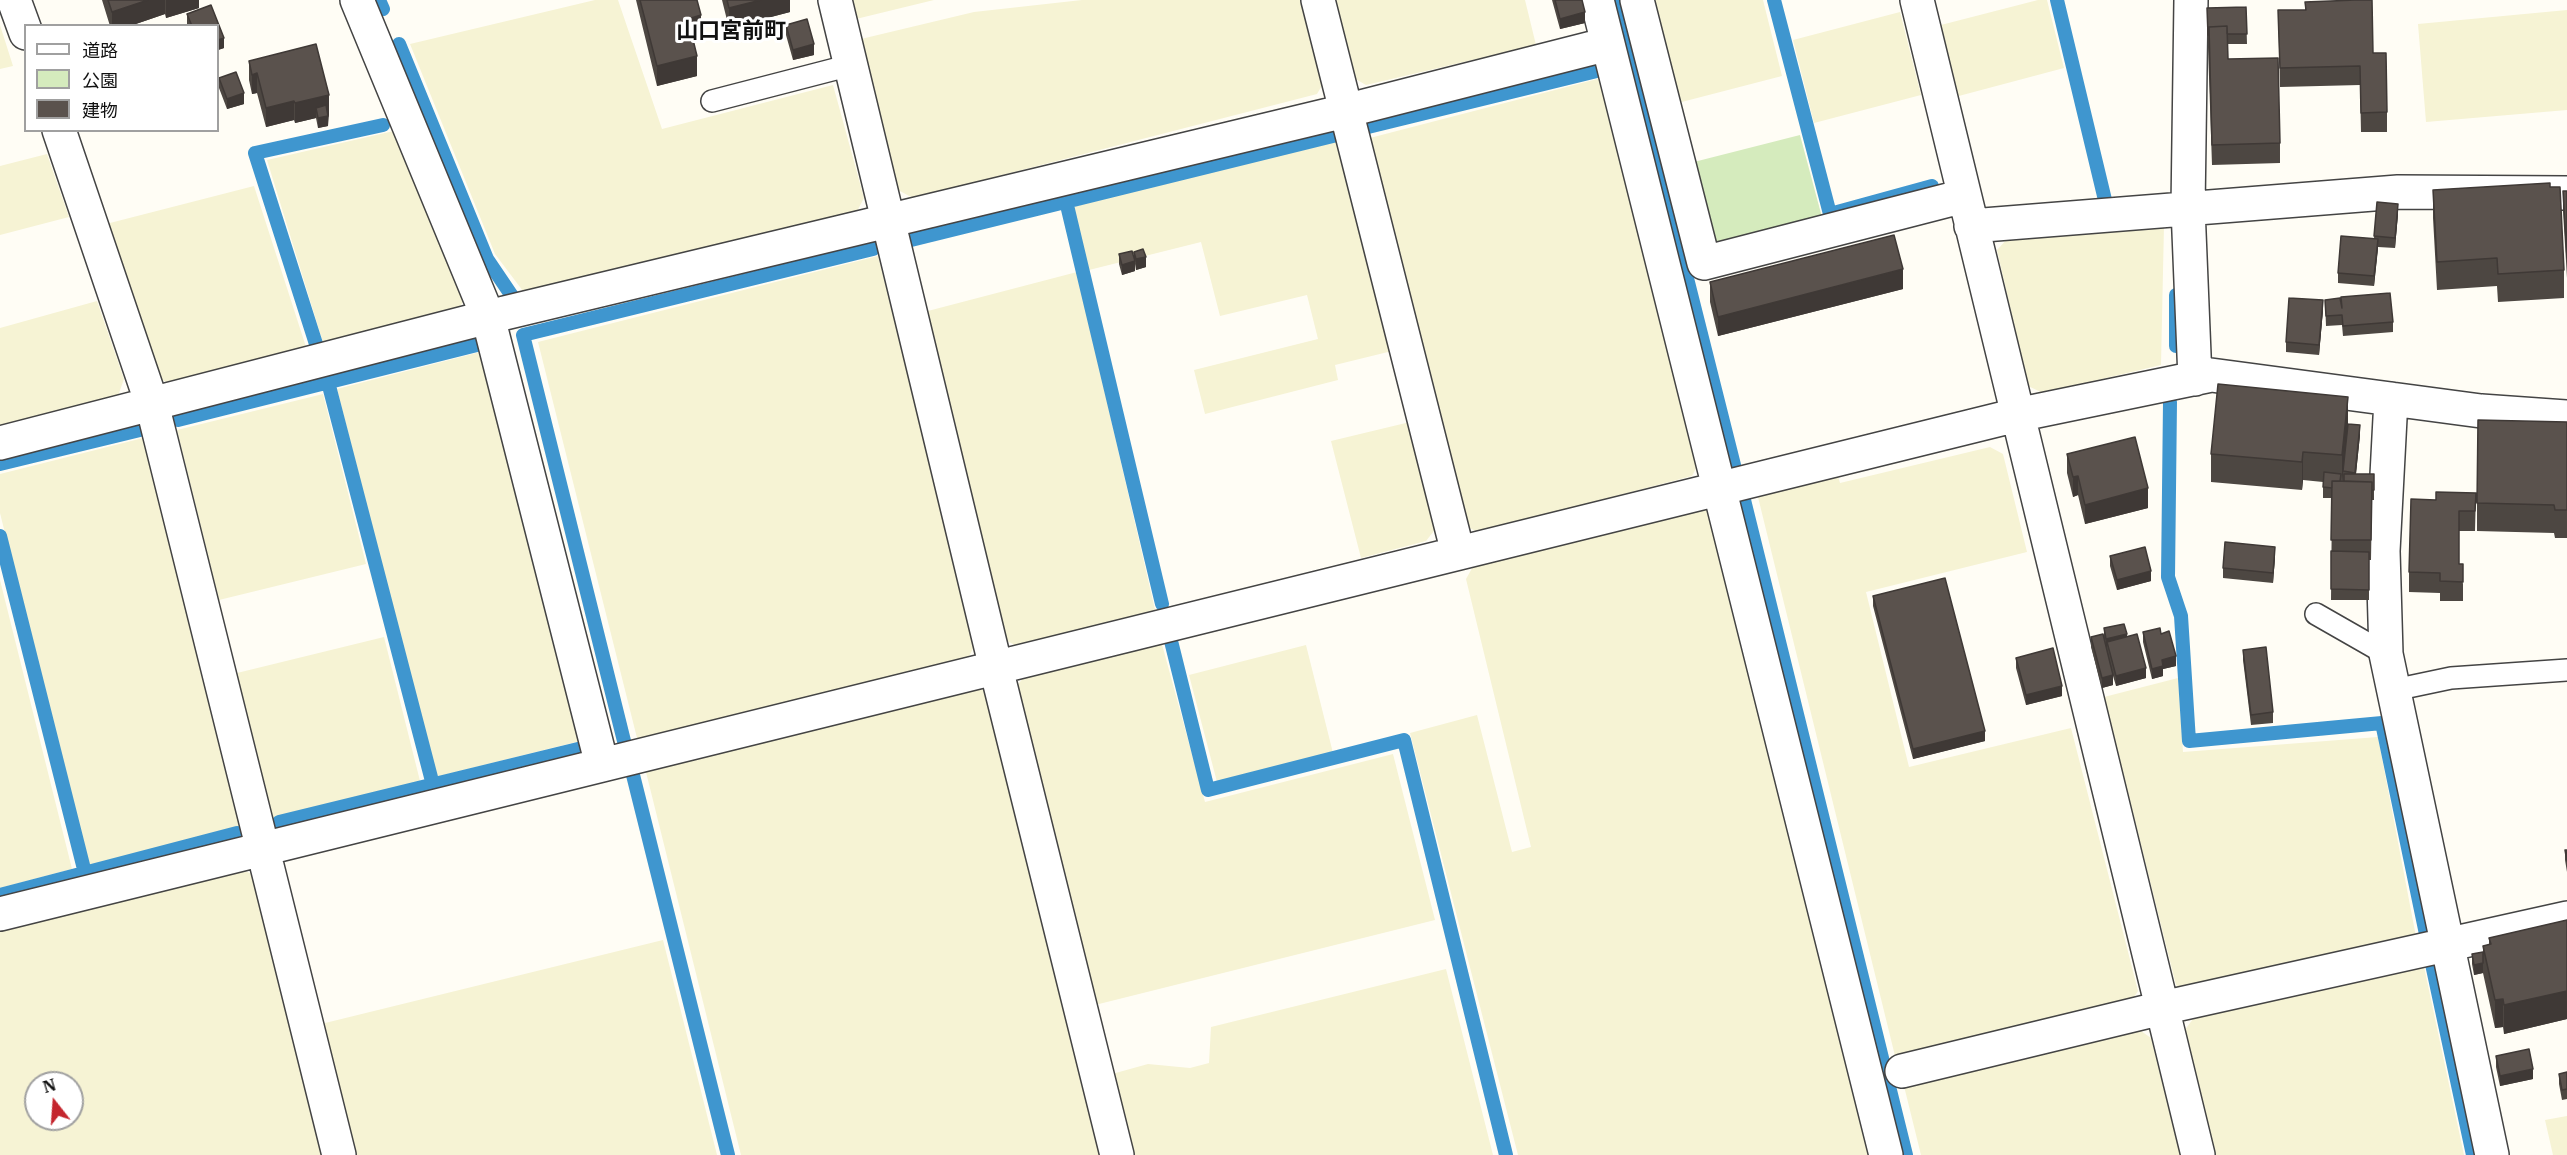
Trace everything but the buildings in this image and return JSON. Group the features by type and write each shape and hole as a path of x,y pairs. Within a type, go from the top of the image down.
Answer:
{"street":[{"path":"14,0 24,28"},
{"path":"357,0 488,317 602,765"},
{"path":"835,0 890,220 996,668 1117,1155"},
{"path":"1318,0 1458,553"},
{"path":"1597,0 1886,1155"},
{"path":"1637,0 1704,263 1967,211 2188,208 2398,192 2567,193"},
{"path":"1917,0 2198,1155"},
{"path":"2191,0 2188,208 2195,379"},
{"path":"0,442 488,317 1345,111 1608,44"},
{"path":"60,132 152,404 339,1155"},
{"path":"0,914 2017,415 2211,375 2481,411 2567,417"},
{"path":"2391,399 2383,551 2386,654 2492,1155"},
{"path":"1902,1071 2162,1008 2567,918"}],"lane":[{"path":"712,101 851,65"},
{"path":"2316,615 2386,654"},
{"path":"2394,690 2451,678 2567,670"}],"shaded area":[{"path":"595,0 618,0 662,129 833,85 864,198 855,215 526,295 495,254 410,44"},
{"path":"851,0 934,0 856,19"},
{"path":"1082,0 1303,0 1324,82 1317,94 913,198 898,190 861,39 974,12"},
{"path":"1333,0 1525,0 1536,45 1366,85 1352,77"},
{"path":"1648,0 1763,0 1782,76 1674,104"},
{"path":"2038,0 2047,0 2064,68 1955,97 1937,26"},
{"path":"2567,10 2567,110 2426,122 2418,24"},
{"path":"1900,12 1921,95 1814,123 1793,40"},
{"path":"0,25 13,66 0,69"},
{"path":"1605,77 1701,459 1692,476 1478,532 1461,524 1366,139"},
{"path":"398,130 467,296 456,312 324,346 267,160"},
{"path":"1339,139 1392,351 1335,365 1338,380 1205,414 1194,370 1318,339 1307,295 1220,316 1201,242 1089,270 1073,206"},
{"path":"47,154 69,217 0,235 0,166"},
{"path":"254,186 307,350 174,385 157,378 106,224"},
{"path":"2164,225 2161,365 2043,393 2028,386 1997,250 2009,237"},
{"path":"878,256 976,643 965,664 638,742 538,342"},
{"path":"1077,272 1156,614 1025,650 1005,640 924,312"},
{"path":"97,301 124,379 118,396 0,426 0,328"},
{"path":"484,351 584,740 436,777 337,389"},
{"path":"323,394 366,564 219,600 177,430"},
{"path":"1410,422 1437,527 1426,541 1361,558 1331,441"},
{"path":"147,437 244,828 88,867 0,513 0,474"},
{"path":"1990,447 2003,454 2027,552 1866,592 1909,767 2071,728 2138,991 2129,1005 1896,1060 1757,493 1837,473 1840,483"},
{"path":"1704,507 1716,513 1875,1155 1518,1155 1410,733 1477,715 1512,852 1531,847 1466,579 1475,563"},
{"path":"0,580 72,869 0,888"},
{"path":"384,637 420,781 273,819 237,673"},
{"path":"1160,637 1205,802 1393,754 1435,920 1095,1005 1015,688 1029,671"},
{"path":"1306,645 1333,753 1217,782 1189,675"},
{"path":"2178,678 2183,752 2378,737 2417,942 2191,994 2176,985 2104,697"},
{"path":"970,683 986,692 1101,1155 741,1155 644,764"},
{"path":"238,869 256,875 325,1155 0,1155 0,927"},
{"path":"663,940 717,1155 354,1155 321,1024"},
{"path":"2423,962 2464,1155 2214,1155 2184,1031 2199,1011"},
{"path":"1446,969 1493,1155 1133,1155 1112,1074 1148,1064 1190,1068 1209,1063 1211,1027"},
{"path":"2134,1026 2151,1038 2180,1155 1921,1155 1903,1082"},
{"path":"2567,1116 2567,1155 2553,1155 2545,1120"}],"green space":[{"path":"1800,135 1823,221 1718,249 1707,242 1686,164"}],"waterway":[{"path":"379,0 383,9"},
{"path":"1617,0 1734,465"},
{"path":"1774,0 1830,214 1932,186"},
{"path":"2057,0 2105,200"},
{"path":"399,44 487,259 512,296"},
{"path":"1364,128 1601,70"},
{"path":"316,344 255,153 383,125"},
{"path":"907,241 1337,135"},
{"path":"1066,201 1162,604"},
{"path":"625,745 523,335 873,249"},
{"path":"2176,295 2176,346"},
{"path":"178,420 477,345"},
{"path":"328,382 433,785"},
{"path":"2170,402 2168,577 2181,616 2189,741 2382,723 2426,934"},
{"path":"0,464 140,430"},
{"path":"1744,500 1906,1155"},
{"path":"0,536 85,873"},
{"path":"1171,641 1208,790 1404,740 1506,1155"},
{"path":"279,822 582,748"},
{"path":"633,775 728,1155"},
{"path":"0,895 237,833"},
{"path":"2432,964 2473,1155"}],"district":[{"name":"山口宮前町","path":"731,32"}]}
